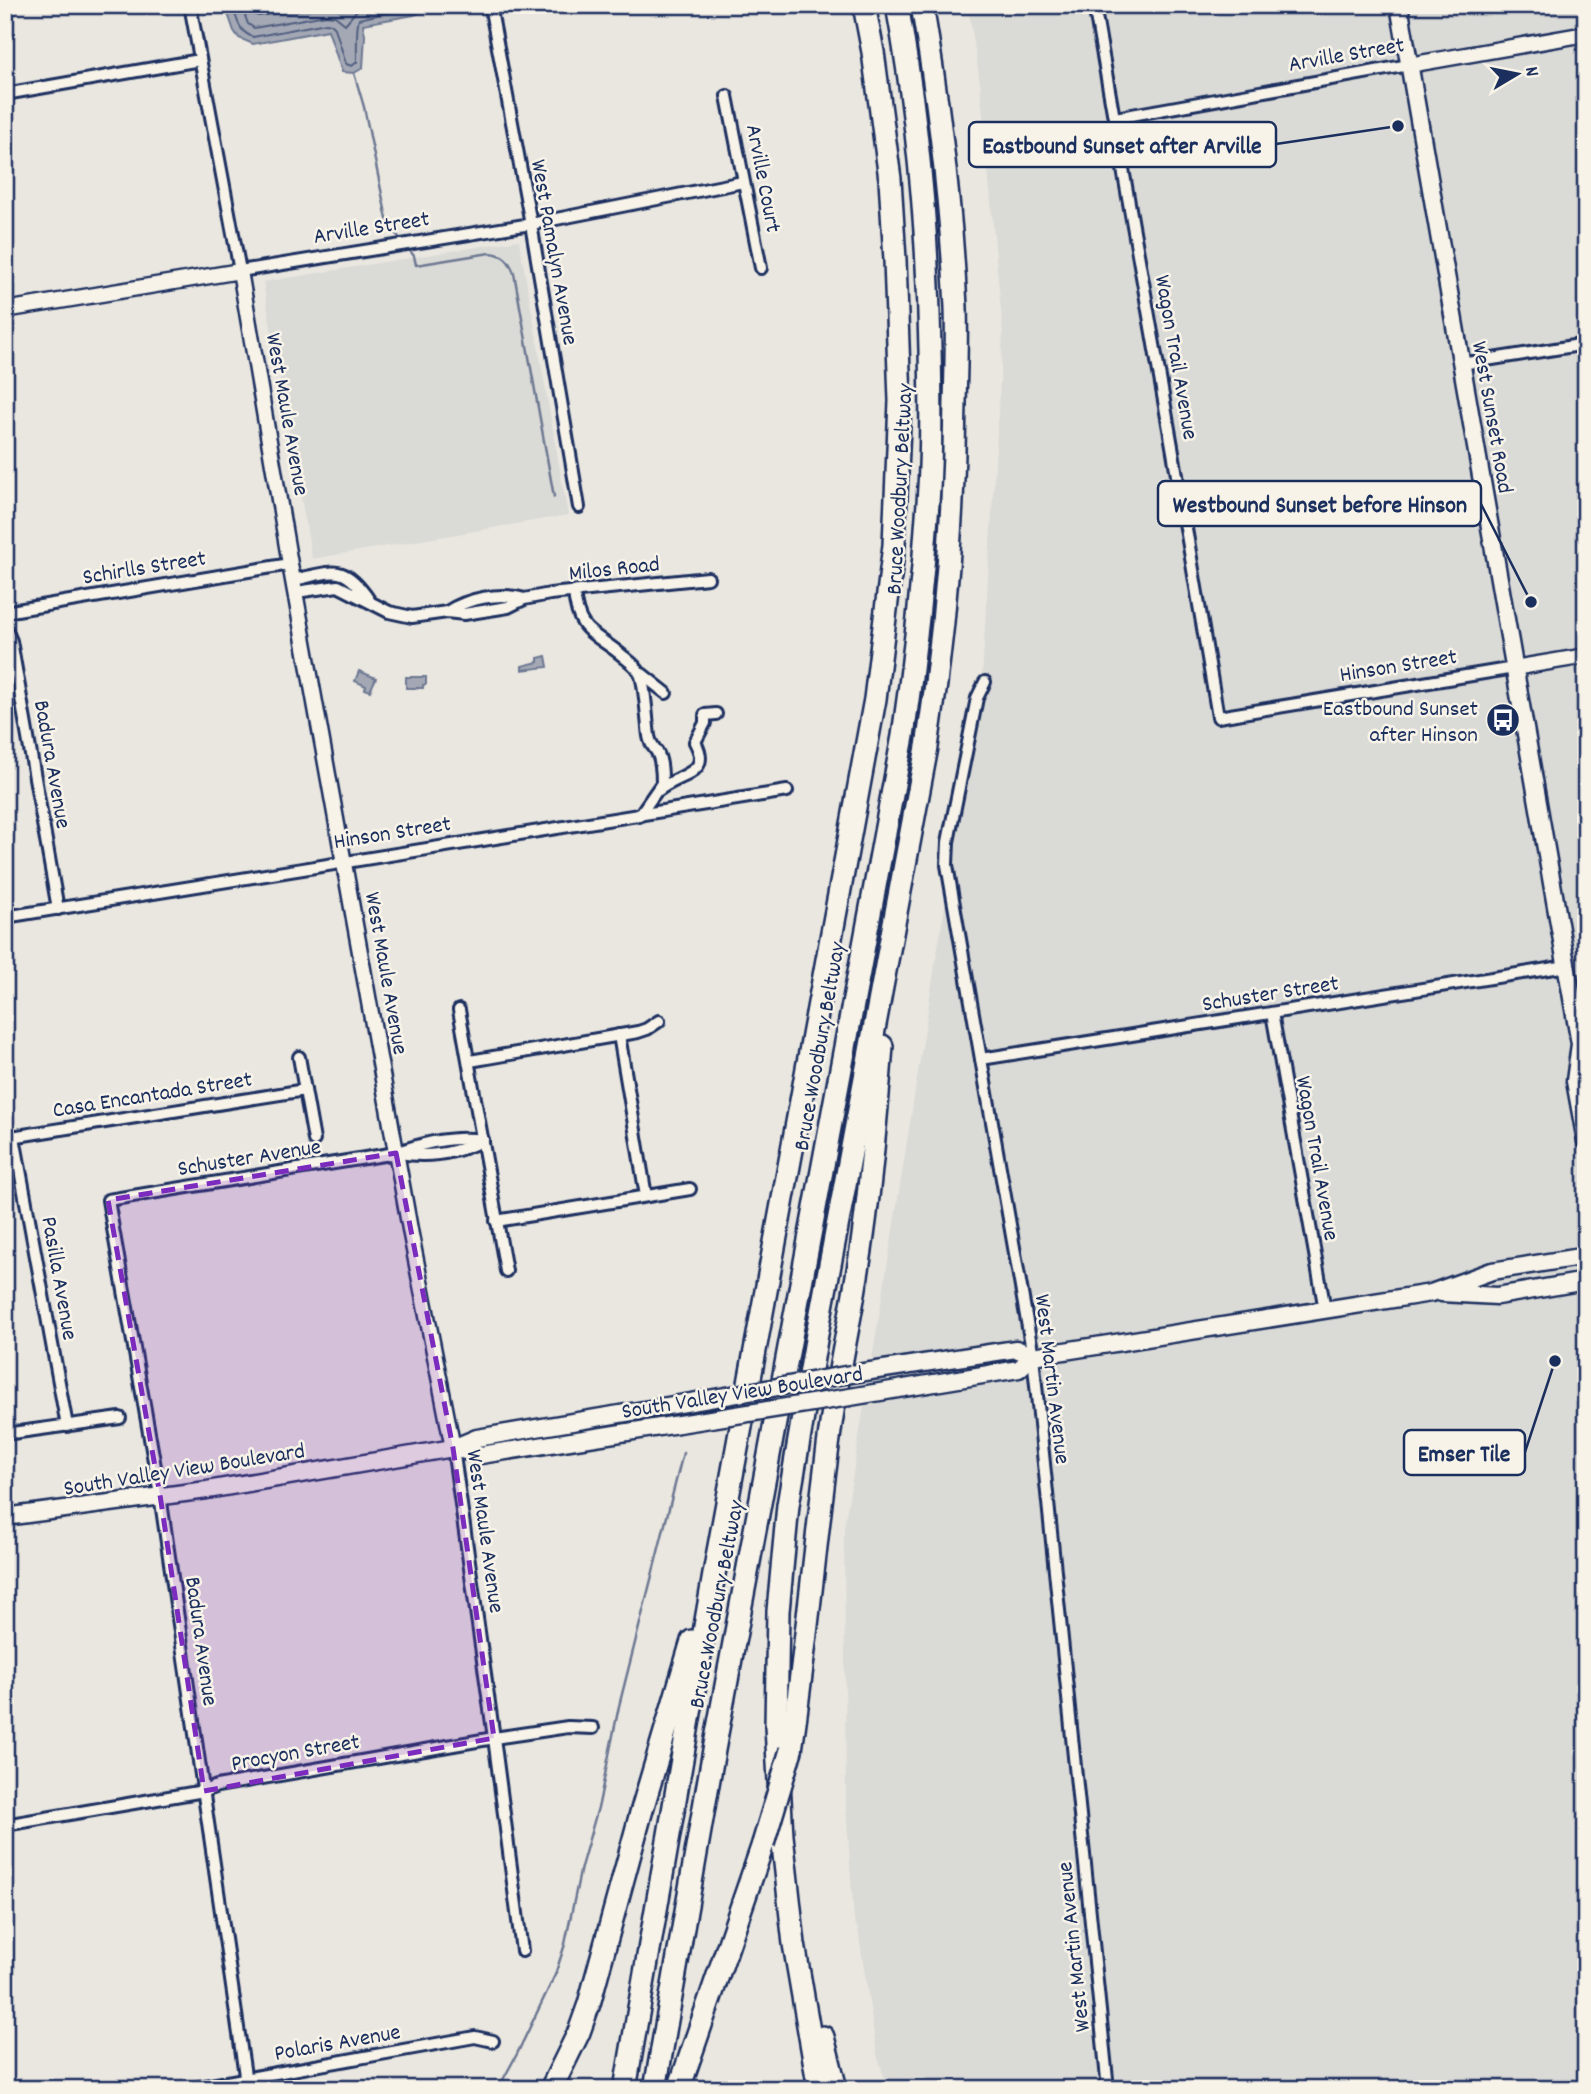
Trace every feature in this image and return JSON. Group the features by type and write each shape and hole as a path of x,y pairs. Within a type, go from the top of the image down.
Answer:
{"highway":[{"name":"Bruce Woodbury Beltway","path":"625,2089 717,1557 874,699 894,545 900,401 895,260 890,179 864,5"},
{"name":"Bruce Woodbury Beltway","path":"655,2089 714,1750 903,736 910,685 929,486 931,397 929,295 922,189 911,89 897,5"},
{"path":"819,2089 773,1840 777,1768 778,1611 789,1505 817,1334 928,747 939,671 955,463 956,309 948,193 922,5"},
{"path":"930,5 930,60"},
{"path":"679,2089 773,1840 791,1751 828,1445 868,1201 893,922"},
{"path":"551,2089 579,2032 596,1981 641,1813 717,1557"},
{"path":"773,1840 800,1921 816,2009 836,2089"}],"main road":[{"name":"West Sunset Road","path":"1399,5 1583,1048 1575,1081 1586,1141"},
{"name":"South Valley View Boulevard","path":"5,1517 207,1490 453,1448 477,1438 852,1374 1016,1349 1033,1356 1431,1293 1492,1271 1586,1256"},
{"name":"South Valley View Boulevard","path":"1431,1293 1497,1296 1586,1281"},
{"name":"South Valley View Boulevard","path":"453,1448 481,1455 850,1397 1019,1369 1033,1356"}],"street":[{"name":"West Maule Avenue","path":"190,5 240,271 396,1153 453,1448 522,1951"},
{"name":"West Pamalyn Avenue","path":"490,5 531,224 579,507"},
{"name":"Wagon Trail Avenue","path":"1094,5 1218,717"},
{"name":"Arville Street","path":"1115,118 1586,34"},
{"path":"5,94 200,60"},
{"name":"Arville Court","path":"727,96 761,268"},
{"name":"Arville Street","path":"5,310 531,224 743,182"},
{"path":"1461,364 1586,344"},
{"name":"Schirlls Street","path":"5,612 290,564"},
{"name":"Milos Road","path":"295,586 338,586 389,612 406,617 447,612 462,603 507,595 524,599 708,578"},
{"path":"574,592 575,606 587,631 619,653 666,693"},
{"name":"Badura Avenue","path":"5,628 11,641 58,909"},
{"name":"Hinson Street","path":"1218,717 1586,656"},
{"path":"639,672 643,681 649,736 660,761 662,783 639,816"},
{"name":"West Martin Avenue","path":"985,681 977,698 947,842 947,865 1033,1356 1108,2089"},
{"path":"657,792 669,782 692,773 697,768 701,755 695,742 705,723 705,715 716,714"},
{"name":"Hinson Street","path":"5,917 786,792"},
{"name":"Schuster Street","path":"981,1059 1567,966"},
{"path":"459,1010 506,1271"},
{"name":"Wagon Trail Avenue","path":"1272,1013 1325,1310"},
{"path":"470,1061 619,1035 647,1029 659,1021"},
{"path":"619,1035 646,1196"},
{"path":"299,1057 314,1140"},
{"name":"Casa Encantada Street","path":"10,1138 305,1090"},
{"name":"Schuster Avenue","path":"108,1200 396,1153 419,1144 463,1137 483,1140"},
{"name":"Pasilla Avenue","path":"10,1138 67,1426"},
{"path":"496,1221 690,1189"},
{"name":"Badura Avenue","path":"108,1200 160,1495 247,2084"},
{"path":"5,1434 120,1418"},
{"name":"Procyon Street","path":"5,1825 494,1738 568,1727 593,1728"},
{"name":"Polaris Avenue","path":"188,2089 247,2084 475,2037 493,2041"}],"highlighted area":[{"path":"396,1153 453,1448 494,1738 204,1791 160,1495 108,1200"}],"shaded area":[{"path":"968,5 1586,5 1586,2089 888,2089 877,2054 858,1929 854,1921 846,1805 844,1528 981,693 1003,333 980,82"},
{"path":"519,240 568,515 312,559 263,282"}],"water":[{"path":"225,5 437,5 414,15 363,24 363,68 354,73 342,72 328,30 253,44 239,38"},
{"path":"546,656 548,667 522,670 522,666 538,662 538,658"},
{"path":"359,671 376,678 370,691 355,681"},
{"path":"406,677 426,677 426,684 423,688 406,688"}],"waterway":[{"path":"354,73 364,107 388,224 403,242"},
{"path":"407,247 414,256 416,265 490,253 502,256 510,265 514,273 554,497"},
{"path":"498,2089 555,1975 565,1944 581,1867 599,1804 619,1706 683,1453"}],"place":[{"name":"Eastbound Sunset after Arville","path":"1398,126"},
{"name":"Westbound Sunset before Hinson","path":"1531,602"},
{"name":"Eastbound Sunset after Hinson","path":"1503,720"},
{"name":"Emser Tile","path":"1555,1361"}]}
